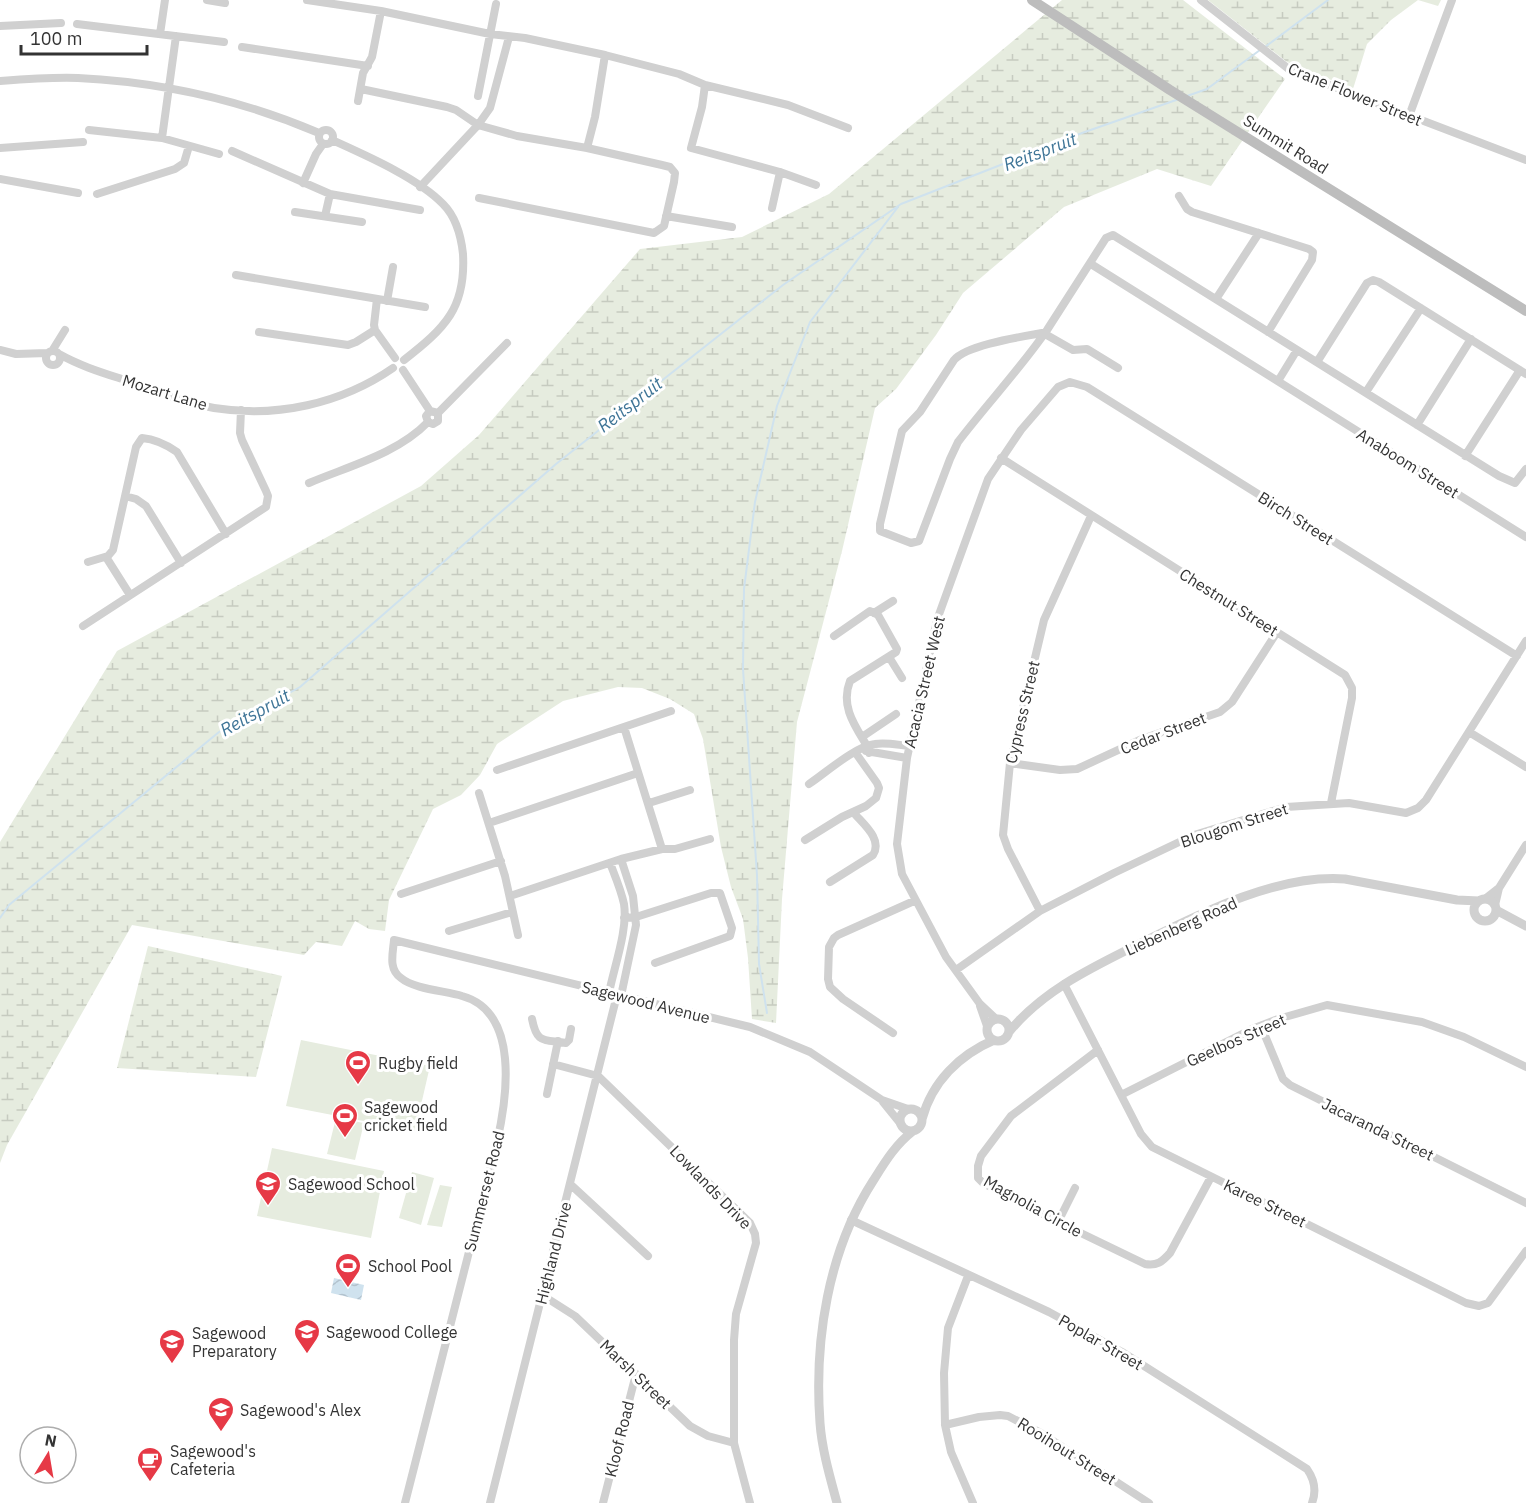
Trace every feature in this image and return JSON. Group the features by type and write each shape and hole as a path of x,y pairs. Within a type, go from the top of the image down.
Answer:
{"main road":[{"name":"Summit Road","path":"1032,0 1170,90 1526,311"}],"street":[{"path":"160,34 165,0"},
{"path":"207,0 225,3"},
{"path":"308,0 381,11 605,55 679,74 705,85 788,105 848,128"},
{"name":"Crane Flower Street","path":"1201,0 1290,70 1526,160"},
{"path":"1409,116 1452,0"},
{"path":"478,96 496,4"},
{"path":"358,101 363,73 372,57 381,11"},
{"path":"0,26 61,23"},
{"path":"77,24 224,42"},
{"path":"162,138 176,36"},
{"path":"420,187 478,125 493,101 509,37"},
{"path":"242,47 368,66"},
{"path":"587,148 595,117 605,55"},
{"path":"0,81 80,78 169,88 208,96 320,133"},
{"path":"705,85 702,107 691,148 780,172 816,185"},
{"path":"360,89 447,106 478,125 517,136 587,148 670,167 675,173 675,182 664,226 654,233 479,198"},
{"path":"89,130 162,138 219,154"},
{"path":"320,133 329,130 332,133 332,140"},
{"path":"320,133 320,141 323,144"},
{"path":"332,140 384,165 420,187 442,202 456,224 462,243 463,285 451,315 425,343 404,360"},
{"path":"303,183 316,154 323,144 332,140"},
{"path":"0,148 82,142"},
{"path":"97,194 175,169 184,163 189,146"},
{"path":"232,152 330,194 420,210"},
{"path":"772,208 780,172"},
{"path":"0,178 78,193"},
{"path":"325,216 330,194"},
{"path":"1179,196 1184,206 1192,212 1309,249 1313,255 1268,332"},
{"path":"295,212 362,222"},
{"path":"666,216 732,227"},
{"path":"1216,299 1258,233"},
{"path":"1118,368 1087,349 1072,350 1045,334 969,349 961,353 920,412 902,431 880,524 882,533 911,543 919,541 958,442 1045,334 1106,238 1116,236 1465,456 1513,483 1519,480 1526,470"},
{"name":"Anaboom Street","path":"1091,264 1526,537"},
{"path":"387,301 393,267"},
{"path":"236,275 425,307"},
{"path":"1317,362 1369,282 1373,280 1523,372 1465,456"},
{"path":"377,299 375,330 395,358"},
{"path":"1366,392 1421,308"},
{"path":"259,332 348,345 375,330"},
{"path":"0,350 16,354 35,353 52,358 63,334"},
{"path":"1417,425 1471,339"},
{"path":"309,483 391,449 417,433 428,422 426,416 434,412 507,344"},
{"path":"1278,381 1297,350"},
{"path":"399,357 404,360 406,366 399,372 393,368 392,363 395,358 399,357"},
{"name":"Mozart Lane","path":"52,358 75,363 200,405 241,410 280,410 318,403 342,396 393,368"},
{"path":"403,370 434,412"},
{"name":"Acacia Street West","path":"997,1019 980,1004 937,944 902,874 897,850 907,758 937,620 983,492 1001,458 1030,420 1058,387 1066,382 1076,382"},
{"name":"Birch Street","path":"1076,382 1517,656"},
{"path":"83,626 262,511 268,502 266,491 242,440 241,410"},
{"path":"88,562 106,557 113,550 138,442 142,438 150,438 177,452 226,534"},
{"name":"Chestnut Street","path":"1001,458 1341,671 1351,683 1353,694 1331,803"},
{"path":"125,496 136,499 146,506 181,563"},
{"name":"Cypress Street","path":"1040,911 1003,835 1010,763 1044,620 1091,516"},
{"path":"106,557 130,595"},
{"path":"874,613 893,601"},
{"path":"805,840 876,798 879,788 863,750 862,737 848,711 848,686 850,681 896,652 895,645 878,615 870,611 834,636"},
{"name":"Cedar Street","path":"1010,763 1073,770 1142,739 1220,712 1232,702 1277,632"},
{"name":"Blougom Street","path":"956,970 1040,911 1121,869 1202,832 1271,810 1331,803 1352,803 1403,813 1412,812 1422,804 1526,641"},
{"path":"889,657 902,678"},
{"path":"497,770 671,711"},
{"path":"862,737 896,714"},
{"path":"624,727 662,849"},
{"path":"1469,732 1526,767"},
{"path":"809,784 876,743 909,746"},
{"path":"895,756 896,744"},
{"path":"863,750 907,758"},
{"path":"489,823 638,773"},
{"path":"649,803 690,790"},
{"path":"479,793 501,861 518,935"},
{"path":"830,882 873,855 876,850 875,839 853,812"},
{"path":"510,896 621,859 662,849 675,849 710,839"},
{"path":"1516,922 1478,919 1474,906 1499,888 1526,845"},
{"path":"621,859 633,896 636,917 634,939 621,996"},
{"path":"401,894 501,861"},
{"path":"610,863 622,897 624,918 609,993 615,1003"},
{"name":"Liebenberg Road","path":"1009,1032 1024,1013 1064,984 1118,954 1207,911 1288,883 1345,879 1457,900 1482,900"},
{"path":"1489,920 1494,917 1499,888"},
{"path":"624,918 636,917 711,892 721,894 732,928 730,936 655,963"},
{"name":"Liebenberg Road","path":"1457,900 1474,912"},
{"path":"1482,900 1491,901 1516,922 1526,926"},
{"path":"894,1033 833,991 828,979 829,947 838,935 914,901"},
{"path":"449,931 512,912"},
{"name":"Sagewood Avenue","path":"394,940 736,1023 777,1037 810,1052 882,1100 910,1109"},
{"name":"Summerset Road","path":"394,940 392,964 401,979 465,996 488,1010 503,1039 505,1066 503,1110 497,1142 405,1503"},
{"name":"Karee Street","path":"1064,984 1147,1143 1211,1177 1471,1304 1479,1306 1488,1303 1526,1251"},
{"name":"Highland Drive","path":"490,1503 615,1003 621,996"},
{"name":"Acacia Street West","path":"980,1004 987,1028"},
{"name":"Geelbos Street","path":"1120,1095 1261,1026 1327,1005 1338,1005 1422,1022 1464,1037 1526,1067"},
{"name":"Liebenberg Road","path":"997,1019 1024,1013"},
{"path":"532,1018 537,1036 568,1042 571,1029"},
{"path":"976,1048 987,1028 997,1019 1005,1022 1009,1032 1001,1041 994,1040 988,1036 987,1028"},
{"name":"Jacaranda Street","path":"1261,1026 1283,1079 1290,1085 1526,1203"},
{"path":"837,1503 828,1470 820,1423 819,1354 824,1309 851,1220 864,1194 895,1148 919,1128 931,1094 948,1071 976,1048 994,1040"},
{"path":"547,1094 558,1041"},
{"name":"Magnolia Circle","path":"1098,1050 1011,1116 981,1156 978,1178 983,1183 1058,1222 1145,1264 1158,1264 1170,1254 1211,1177"},
{"path":"553,1064 598,1076"},
{"name":"Lowlands Drive","path":"598,1076 750,1223 755,1234 753,1257 736,1314 734,1443 750,1503"},
{"path":"895,1148 902,1113 931,1094"},
{"name":"Sagewood Avenue","path":"882,1100 901,1124"},
{"path":"910,1109 920,1113 922,1119"},
{"path":"901,1124 907,1130 913,1131"},
{"path":"570,1184 648,1256"},
{"path":"1058,1222 1075,1188"},
{"name":"Poplar Street","path":"851,1220 1049,1312 1122,1352 1307,1468 1313,1477 1315,1487 1312,1503"},
{"path":"969,1276 948,1328 944,1373 945,1425 951,1452 973,1503"},
{"name":"Marsh Street","path":"542,1295 575,1316 698,1432 734,1443"},
{"name":"Kloof Road","path":"603,1503 636,1374"},
{"name":"Rooihout Street","path":"945,1425 979,1417 1008,1416 1041,1433 1149,1503"}],"green space":[{"name":"Reitspruit","path":"1062,0 1183,0 1285,79 1211,186 1157,169 1064,207 963,293 936,335 896,389 875,408 842,551 797,722 782,899 776,1023 752,1019 743,919 731,887 721,847 703,739 694,714 670,699 642,688 618,687 563,701 497,744 480,775 461,795 433,809 389,900 385,931 369,929 355,921 342,946 316,942 304,955 132,925 7,1145 0,1163 0,842 117,651 421,486 479,435 640,249 742,237 829,194"},
{"path":"1208,0 1418,0 1391,20 1367,44 1353,89 1287,62"},
{"path":"1418,0 1441,0 1438,6"},
{"path":"148,946 282,976 256,1077 117,1068"},
{"name":"Rugby field","path":"301,1040 430,1066 415,1131 286,1106"},
{"name":"Sagewood cricket field","path":"336,1118 364,1123 355,1160 327,1154"},
{"path":"272,1148 384,1171 371,1238 257,1216"},
{"path":"412,1172 434,1178 421,1225 399,1218"},
{"path":"440,1185 452,1187 442,1227 427,1225"}],"water":[{"name":"School Pool","path":"334,1278 364,1285 361,1300 331,1293"}],"waterway":[{"name":"Reitspruit","path":"1265,47 1328,0"},
{"name":"Reitspruit","path":"1187,96 1207,89 1260,50"},
{"name":"Reitspruit","path":"0,918 9,905 219,732 300,687 556,464 783,285 901,204 1082,133 1179,99"},
{"path":"767,1013 759,964 757,875 743,669 744,589 755,502 777,406 810,322 898,207"}],"place":[{"name":"Rugby field","path":"358,1086"},
{"name":"Sagewood cricket field","path":"345,1139"},
{"name":"Sagewood School","path":"268,1207"},
{"name":"School Pool","path":"348,1289"},
{"name":"Sagewood College","path":"307,1355"},
{"name":"Sagewood Preparatory","path":"172,1365"},
{"name":"Sagewood's Alex","path":"221,1433"},
{"name":"Sagewood's Cafeteria","path":"150,1483"}]}
